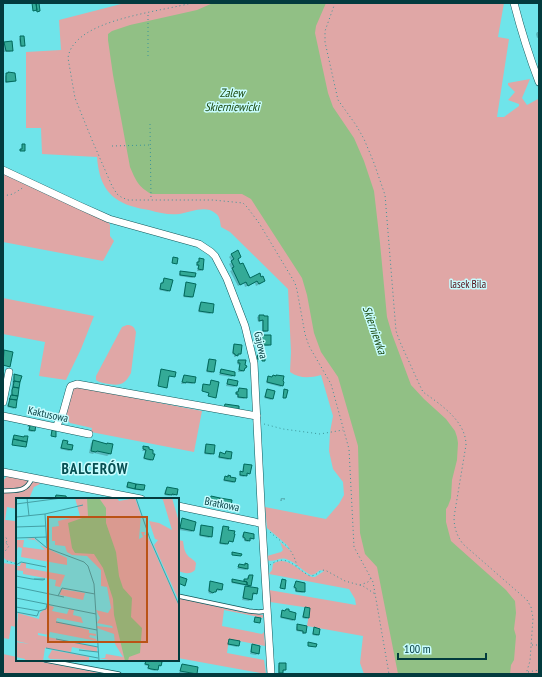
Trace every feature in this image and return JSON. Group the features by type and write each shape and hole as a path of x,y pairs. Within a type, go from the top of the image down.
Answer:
{"street":[{"path":"514,3 526,45 539,82"},
{"name":"Gajowa","path":"3,170 109,219 199,244 215,256 227,279 245,326 254,363 271,674"},
{"path":"3,402 9,372"},
{"path":"56,427 63,414 70,388 71,386 77,384 257,420"},
{"name":"Kaktusowa","path":"3,416 89,434"},
{"path":"3,472 136,498"},
{"name":"Bratkowa","path":"179,506 262,524"}],"lane":[{"path":"3,491 25,488 30,483 32,477"},
{"path":"179,596 249,611 267,611"},
{"path":"50,661 119,674"}],"path":[{"path":"192,3 148,12 111,22 86,33 73,45 69,52 68,61 73,94 112,186 117,194 128,200 213,200 240,202 245,204 259,223 295,282 298,290 305,334 312,352 331,384 350,452 354,547 373,582 389,674"},
{"path":"335,3 324,33 325,42 338,100 364,139 376,168 385,196 396,331 423,392 450,413 465,435 466,445 454,514 454,524 457,534 463,544 529,603 533,614 527,673 539,670"},
{"path":"148,12 148,56"},
{"path":"150,124 151,200"},
{"path":"112,146 150,145"},
{"path":"3,196 13,194 30,183"},
{"path":"257,420 283,429 320,434 344,430"},
{"path":"262,524 288,547 294,556 297,567"},
{"path":"3,535 7,538 6,543 9,547 3,554"},
{"path":"3,560 16,564"},
{"path":"265,568 280,560 286,561 310,576 316,575 325,570 347,581 365,587 375,594"},
{"path":"360,585 368,582 371,578"},
{"path":"531,645 539,645"}],"green space":[{"name":"lasek Bila","path":"125,3 504,3 498,37 509,39 497,117 504,117 519,106 519,104 508,100 515,92 508,85 508,83 530,79 522,98 527,105 538,99 539,100 539,674 364,674 360,663 363,636 307,626 310,608 270,602 269,590 356,605 355,599 349,589 269,574 272,570 273,564 278,561 288,562 312,577 315,577 324,571 320,570 311,575 293,562 286,559 272,561 267,560 267,556 283,550 280,542 291,551 287,545 267,528 265,507 326,519 339,504 344,495 343,482 333,469 329,451 333,416 321,375 305,377 298,376 290,372 291,352 288,289 230,232 221,227 217,214 203,209 179,214 168,214 122,203 105,188 100,174 97,157 42,154 41,128 26,128 26,52 61,50 59,20"},
{"path":"3,172 25,184 108,221 110,225 110,236 114,241 103,261 3,242"},
{"path":"3,298 94,316 81,349 66,380 39,376 45,342 3,334"},
{"path":"131,325 136,332 131,373 125,382 120,384 102,383 96,380 96,376 122,327"},
{"path":"77,387 202,411 194,452 91,432 92,428 70,423 66,418 71,390"},
{"path":"7,476 29,480 25,486 3,490 3,481"},
{"path":"34,481 39,482 40,484 34,487 29,498 16,498 16,509 7,507 5,520 15,521 16,519 16,563 6,560 3,557 3,492 23,490"},
{"path":"179,540 183,541 186,553 196,563 195,570 191,573 179,571"},
{"path":"3,563 16,565 16,627 11,626 9,639 3,638"},
{"path":"179,598 241,612 263,615 263,618 224,610 222,626 262,634 264,632 265,646 229,639 227,653 264,660 266,674 179,658"},
{"path":"3,654 16,657 16,661 37,661 105,674 3,674"}],"water":[{"name":"Zalew Skierniewicki","path":"213,3 326,3 316,26 315,33 328,93 333,107 354,138 364,161 374,191 387,317 411,385 446,419 455,431 457,437 457,460 452,480 451,498 446,509 446,522 451,541 506,590 515,601 516,613 514,629 516,636 514,660 511,665 510,674 398,674 377,567 365,554 360,533 358,446 338,377 321,352 314,333 307,295 302,278 251,199 242,194 151,194 140,186 132,172 113,75 108,34 112,31 130,25 197,10"}],"building":[{"path":"32,3 36,3 37,10 33,11"},
{"path":"36,3 39,3 40,11 37,12"},
{"path":"20,36 24,36 25,46 21,46"},
{"path":"12,41 13,51 6,51 4,42"},
{"path":"6,73 15,73 16,81 6,82"},
{"path":"22,144 25,144 25,151 20,151 20,149 22,149"},
{"path":"238,250 241,257 238,259 240,264 243,263 250,278 260,273 261,277 263,276 265,281 259,284 257,281 248,286 246,282 240,285 232,268 234,267 231,261 234,259 231,254"},
{"path":"173,257 178,258 177,264 172,263"},
{"path":"199,258 204,259 203,270 198,269 199,265 197,265 197,262 199,262"},
{"path":"180,271 196,273 195,277 180,275"},
{"path":"164,278 173,280 170,291 160,289"},
{"path":"186,282 196,284 193,297 184,296"},
{"path":"201,302 214,304 213,313 199,311"},
{"path":"259,315 268,316 268,331 263,331 263,320 259,321"},
{"path":"262,335 271,335 271,345 262,345"},
{"path":"234,344 242,345 241,354 238,354 238,356 233,353"},
{"path":"4,350 13,352 10,367 3,365"},
{"path":"258,354 265,354 265,361 262,361 262,359 257,359"},
{"path":"209,359 216,360 214,372 207,371"},
{"path":"238,360 246,360 245,365 247,366 244,371 239,370 240,363 238,363"},
{"path":"161,369 176,372 175,377 169,376 167,388 158,386"},
{"path":"221,369 235,372 235,376 220,373"},
{"path":"14,374 22,376 20,382 14,381"},
{"path":"184,375 196,377 195,383 182,382"},
{"path":"273,375 284,376 283,386 267,382 268,376 272,377"},
{"path":"228,379 238,381 237,386 227,384"},
{"path":"211,380 219,382 216,398 208,396 209,393 202,391 203,384 210,385"},
{"path":"14,381 20,382 19,388 13,387"},
{"path":"13,387 19,388 18,396 12,395"},
{"path":"239,388 247,389 247,398 238,397 236,392 238,392"},
{"path":"267,389 275,391 273,399 265,397"},
{"path":"284,389 288,390 286,398 283,398"},
{"path":"11,395 18,396 17,400 9,399"},
{"path":"10,399 17,400 16,408 8,406"},
{"path":"225,404 239,406 239,410 224,408"},
{"path":"28,422 36,424 35,431 29,430 30,426 28,425"},
{"path":"52,430 56,431 56,437 51,436"},
{"path":"14,435 24,437 28,436 27,442 13,439"},
{"path":"13,439 27,442 26,447 12,445"},
{"path":"63,440 68,441 67,444 73,445 72,450 61,448"},
{"path":"93,440 113,444 111,454 91,451"},
{"path":"206,444 215,445 214,454 205,453"},
{"path":"143,446 149,447 149,449 153,450 153,454 155,454 153,460 144,458 146,450 143,449"},
{"path":"226,451 232,452 231,459 219,457 220,452 225,454"},
{"path":"244,464 252,465 250,474 247,473 247,476 240,475 240,471 243,472"},
{"path":"62,466 75,469 74,473 65,471 66,469 61,468"},
{"path":"228,475 236,478 235,482 224,480 225,476 228,477"},
{"path":"128,482 136,484 135,489 127,487"},
{"path":"136,484 145,485 144,490 135,489"},
{"path":"167,487 178,489 177,495 165,494"},
{"path":"56,495 66,496 67,498 55,498"},
{"path":"211,496 220,498 219,503 210,501"},
{"path":"220,498 232,500 231,506 218,504"},
{"path":"182,518 196,522 194,531 180,528"},
{"path":"201,525 213,527 212,537 200,535"},
{"path":"223,526 229,527 228,530 235,531 233,542 229,541 228,544 220,543"},
{"path":"244,532 254,534 254,539 250,538 250,541 245,540 243,537"},
{"path":"232,552 242,554 241,556 232,555"},
{"path":"245,563 248,564 248,569 238,567 239,564 245,565"},
{"path":"249,575 253,575 251,586 247,585 247,582 244,581 244,579 248,579"},
{"path":"179,576 187,579 185,586 179,583"},
{"path":"232,579 247,582 247,585 232,582"},
{"path":"282,579 286,580 285,589 280,588"},
{"path":"210,581 223,584 222,590 217,589 216,592 213,593 209,591"},
{"path":"296,581 305,583 305,592 296,591 296,588 294,587"},
{"path":"245,586 258,588 257,594 253,593 252,600 243,598"},
{"path":"305,607 310,608 309,618 303,617"},
{"path":"286,609 296,613 295,620 281,617 282,610 285,611"},
{"path":"255,617 261,618 260,623 254,622"},
{"path":"297,624 307,626 306,633 297,630"},
{"path":"314,627 320,629 319,635 313,634"},
{"path":"229,639 240,641 239,646 228,644"},
{"path":"308,642 317,644 316,647 308,646"},
{"path":"252,644 260,646 259,654 251,652"},
{"path":"146,661 162,662 161,666 159,665 158,670 148,668 149,665 145,664"},
{"path":"279,663 286,663 286,670 283,670 283,673 279,673"},
{"path":"182,664 198,667 197,674 180,671"}],"district":[{"name":"BALCERÓW","path":"95,468"}],"water label":[{"name":"Skierniewka","path":"375,330"}]}
